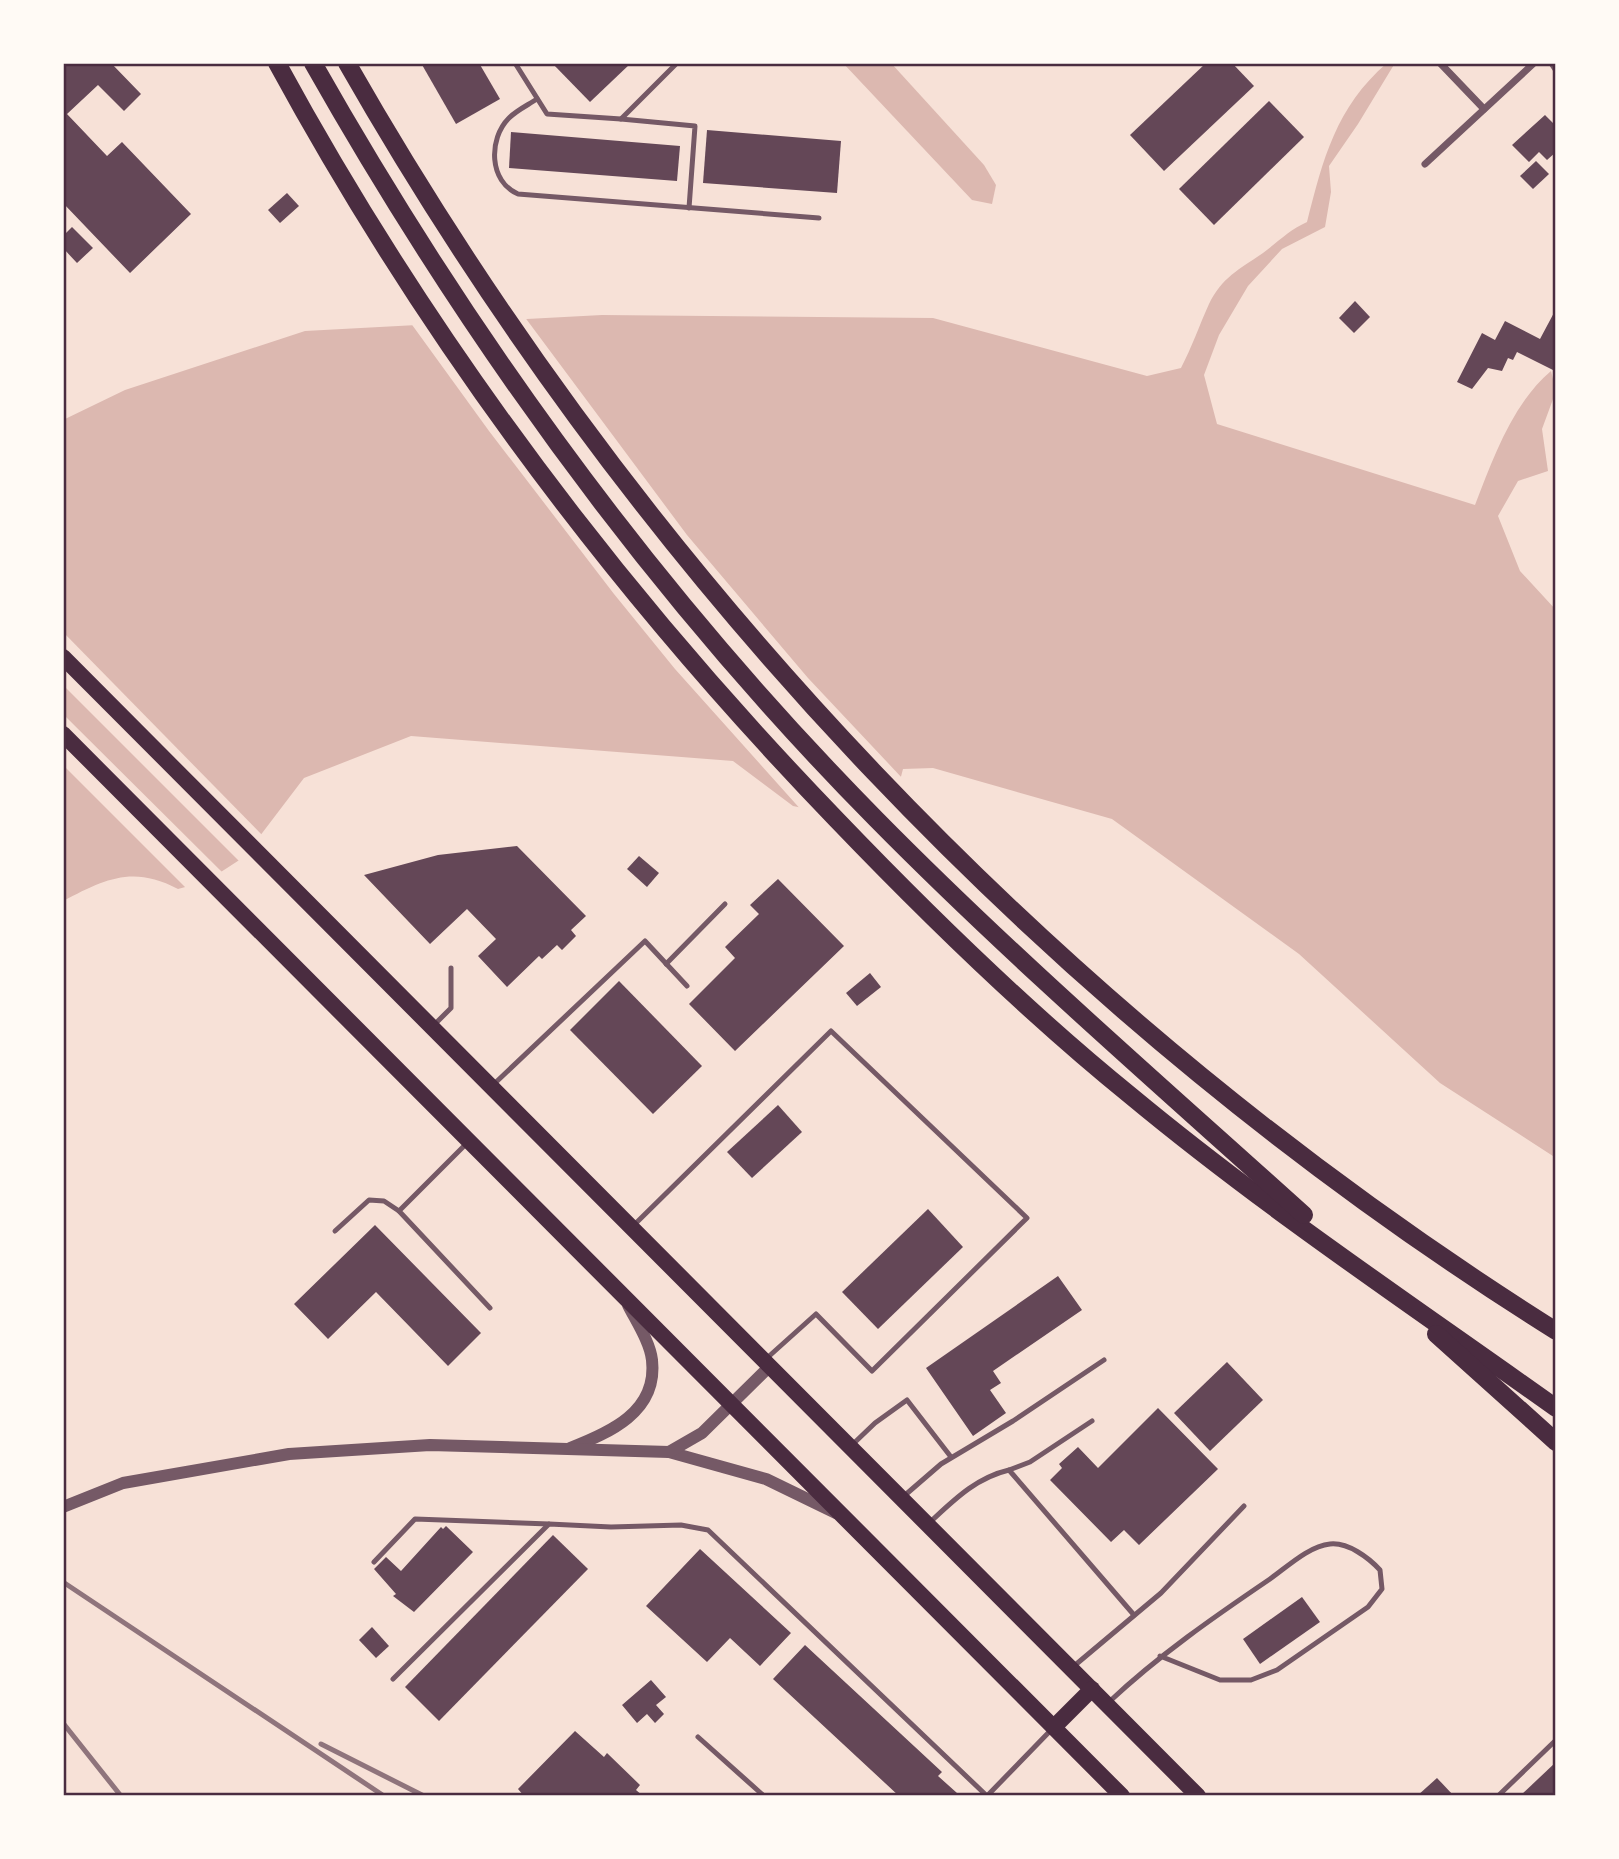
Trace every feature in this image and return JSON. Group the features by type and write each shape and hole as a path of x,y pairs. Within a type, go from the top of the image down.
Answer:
{"highway":[{"path":"277,63 379,235 494,410 627,585 751,729 889,874 995,976 1129,1095 1314,1235 1556,1408"},
{"path":"313,63 450,290 553,438 670,588 774,710 874,817 1017,955 1556,1442"},
{"path":"347,63 398,150 495,303 557,393 653,519 782,674 912,814 1018,917 1098,988 1240,1106 1444,1259 1556,1331"}],"main road":[{"path":"63,657 1198,1796"},
{"path":"63,734 1122,1796"},
{"path":"1054,1727 1092,1689"}],"street":[{"path":"1440,63 1484,109"},
{"path":"1425,164 1534,63"},
{"path":"1552,63 1556,69"},
{"path":"564,1450 611,1432 645,1397 652,1379 652,1358 625,1298"},
{"path":"669,1452 702,1433 733,1405 767,1364"},
{"path":"63,1507 123,1483 289,1454 430,1445 669,1452 765,1479 847,1518"}],"lane":[{"path":"515,63 547,114 695,126 689,208"},
{"path":"621,119 677,63"},
{"path":"537,99 508,119 496,142 496,170 507,189 518,194 819,218"},
{"path":"666,964 725,904"},
{"path":"491,1086 645,941 687,986"},
{"path":"432,1027 451,1008 452,968"},
{"path":"631,1227 831,1031 1027,1218 872,1371 816,1314 767,1364"},
{"path":"399,1211 469,1141"},
{"path":"335,1231 369,1200 384,1201 399,1211 490,1308"},
{"path":"901,1498 951,1457 1013,1421 1104,1360"},
{"path":"850,1447 874,1423 907,1400 951,1457"},
{"path":"928,1524 986,1476 1030,1462 1092,1421"},
{"path":"1009,1470 1134,1615"},
{"path":"1072,1668 1160,1593 1244,1506"},
{"path":"374,1562 415,1519 611,1527 681,1525 708,1530 987,1796 1054,1727"},
{"path":"393,1679 549,1524"},
{"path":"1107,1704 1160,1656 1306,1554 1329,1544 1347,1546 1380,1570 1382,1589 1368,1607 1276,1670 1251,1680 1220,1680 1160,1656"},
{"path":"698,1737 764,1796"},
{"path":"1498,1796 1556,1740"}],"shaded area":[{"path":"843,63 891,63 984,165 996,185 992,204 972,200"},
{"path":"1387,63 1395,63 1329,166 1331,192 1325,227 1282,249 1248,286 1219,335 1204,375 1217,424 1475,505 1505,433 1525,399 1551,371 1556,391 1542,429 1548,471 1518,481 1498,516 1520,571 1556,610 1556,1158 1440,1083 1299,954 1112,819 933,768 903,769 892,811 843,816 793,806 733,761 411,736 304,778 244,857 207,881 178,889 162,882 133,876 92,886 63,901 63,420 125,390 305,331 602,315 933,318 1147,376 1181,368 1209,304 1226,280 1289,232 1307,222 1326,156 1343,116 1355,98"}],"pier":[{"path":"524,316 687,535 808,678 903,779 894,814 843,819 839,815 803,812 675,669 614,594 489,431 410,322"},
{"path":"63,632 264,837 247,859 241,863 63,685"},
{"path":"63,714 224,874 208,884 188,890 63,765"}],"building":[{"path":"63,63 111,63 141,94 124,111 98,85 67,114 107,156 122,142 191,214 130,273 63,203"},
{"path":"421,63 479,63 500,99 456,124"},
{"path":"552,63 631,63 590,102"},
{"path":"1206,63 1232,63 1254,86 1164,171 1130,135"},
{"path":"1269,101 1304,137 1214,225 1179,189"},
{"path":"1545,115 1556,126 1556,152 1547,160 1539,152 1529,162 1512,145"},
{"path":"707,130 841,141 837,193 703,183"},
{"path":"511,132 680,146 677,181 509,168"},
{"path":"1536,161 1549,174 1533,189 1520,176"},
{"path":"287,193 299,206 280,223 268,210"},
{"path":"72,227 93,248 77,263 63,248 63,236"},
{"path":"1355,301 1370,317 1354,333 1339,318"},
{"path":"1556,309 1555,371 1517,352 1513,360 1508,358 1502,371 1488,368 1472,389 1457,382 1482,333 1495,340 1505,321 1540,339"},
{"path":"517,846 586,916 571,930 576,936 562,950 557,945 542,959 539,956 507,987 478,956 496,939 467,909 430,944 364,875 438,855"},
{"path":"639,856 659,873 647,887 627,869"},
{"path":"778,879 844,946 735,1051 689,1004 735,958 725,947 759,914 750,905"},
{"path":"870,973 881,987 857,1006 846,993"},
{"path":"619,981 702,1066 653,1114 570,1030"},
{"path":"778,1105 802,1132 752,1178 727,1152"},
{"path":"928,1209 963,1247 878,1329 842,1292"},
{"path":"375,1225 481,1333 448,1366 376,1292 328,1339 294,1304"},
{"path":"1058,1276 1082,1310 993,1371 1001,1383 990,1390 1006,1413 973,1436 926,1368"},
{"path":"1227,1362 1263,1400 1210,1451 1174,1413"},
{"path":"1158,1408 1218,1469 1139,1545 1124,1530 1111,1542 1050,1480 1062,1468 1059,1464 1078,1447 1098,1468"},
{"path":"446,1526 473,1552 414,1612 393,1596 396,1594 374,1569 386,1557 401,1571 441,1527 443,1529"},
{"path":"553,1535 588,1569 439,1721 405,1687"},
{"path":"700,1549 791,1633 760,1666 730,1638 707,1662 646,1606"},
{"path":"1302,1597 1320,1622 1260,1664 1243,1639"},
{"path":"372,1627 389,1646 376,1658 359,1640"},
{"path":"805,1645 942,1772 938,1776 957,1793 899,1796 773,1679"},
{"path":"651,1680 666,1697 656,1705 664,1714 655,1723 647,1714 637,1723 622,1705"},
{"path":"575,1731 604,1757 607,1753 640,1785 636,1790 643,1796 524,1796 518,1789"},
{"path":"1556,1762 1556,1796 1520,1796"},
{"path":"1437,1778 1454,1796 1417,1796"}],"railway":[{"path":"63,1582 384,1796"},
{"path":"63,1723 121,1796"},
{"path":"321,1744 424,1796"}]}
